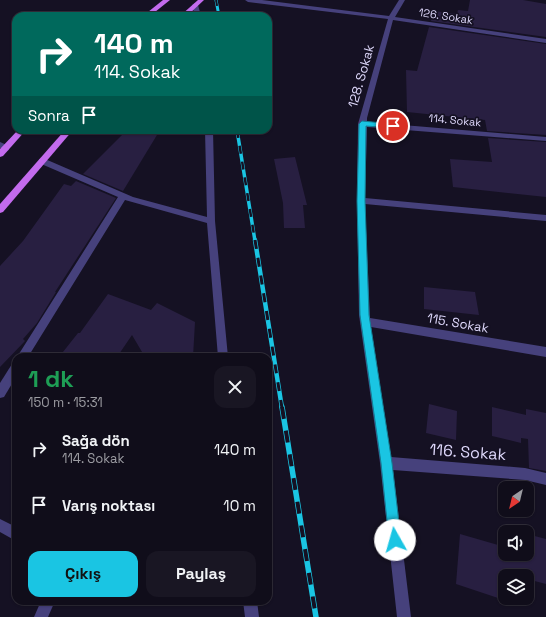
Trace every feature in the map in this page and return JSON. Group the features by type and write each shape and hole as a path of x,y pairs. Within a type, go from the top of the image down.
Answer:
{"main road":[{"path":"151,12 167,0"},
{"path":"188,12 201,0"},
{"path":"0,154 3,146 17,134"},
{"path":"0,210 66,134"}],"street":[{"name":"126. Sokak","path":"248,0 391,18 546,41"},
{"name":"128. Sokak","path":"402,0 391,18 362,118 361,201 365,322 386,463 404,617"},
{"path":"195,6 197,12"},
{"name":"114. Sokak","path":"362,124 546,139"},
{"path":"209,134 211,221 223,353"},
{"path":"42,161 123,197 211,221"},
{"path":"25,353 123,197"},
{"path":"361,201 546,218"},
{"name":"115. Sokak","path":"365,322 546,352"},
{"path":"0,393 12,374"},
{"name":"116. Sokak","path":"386,463 525,474 546,479"},
{"path":"0,525 12,532"},
{"path":"41,617 46,605"},
{"path":"250,605 252,617"}],"building":[{"path":"470,0 523,0 546,4 546,37 431,21 434,11 457,14 458,10 468,11"},
{"path":"429,27 546,44 546,135 487,131 485,120 407,112 406,70 417,71"},
{"path":"123,134 158,134 123,191 83,174"},
{"path":"488,138 546,142 546,197 453,187 450,159 492,162"},
{"path":"295,157 307,205 303,205 305,228 284,228 283,203 274,159"},
{"path":"76,181 116,198 55,292 37,323 23,339 25,341 0,367 0,266 23,241 64,184 71,186"},
{"path":"424,287 475,292 479,315 424,309"},
{"path":"108,294 151,310 157,303 195,322 193,353 143,353 132,335 120,353 62,353 78,333 80,333"},
{"path":"429,404 457,411 456,440 426,433"},
{"path":"492,407 526,415 526,409 546,413 546,471 529,468 528,439 521,438 521,443 492,436"},
{"path":"460,534 498,545 498,561 534,561 534,536 546,539 546,584 534,581 534,569 498,569 498,598 456,584"}],"railway":[{"path":"216,0 218,12"},
{"path":"238,134 255,241"},
{"path":"255,240 282,408"},
{"path":"282,407 316,617"}],"route":[{"path":"393,126 362,124 361,201 364,315 386,463 395,540"}]}
